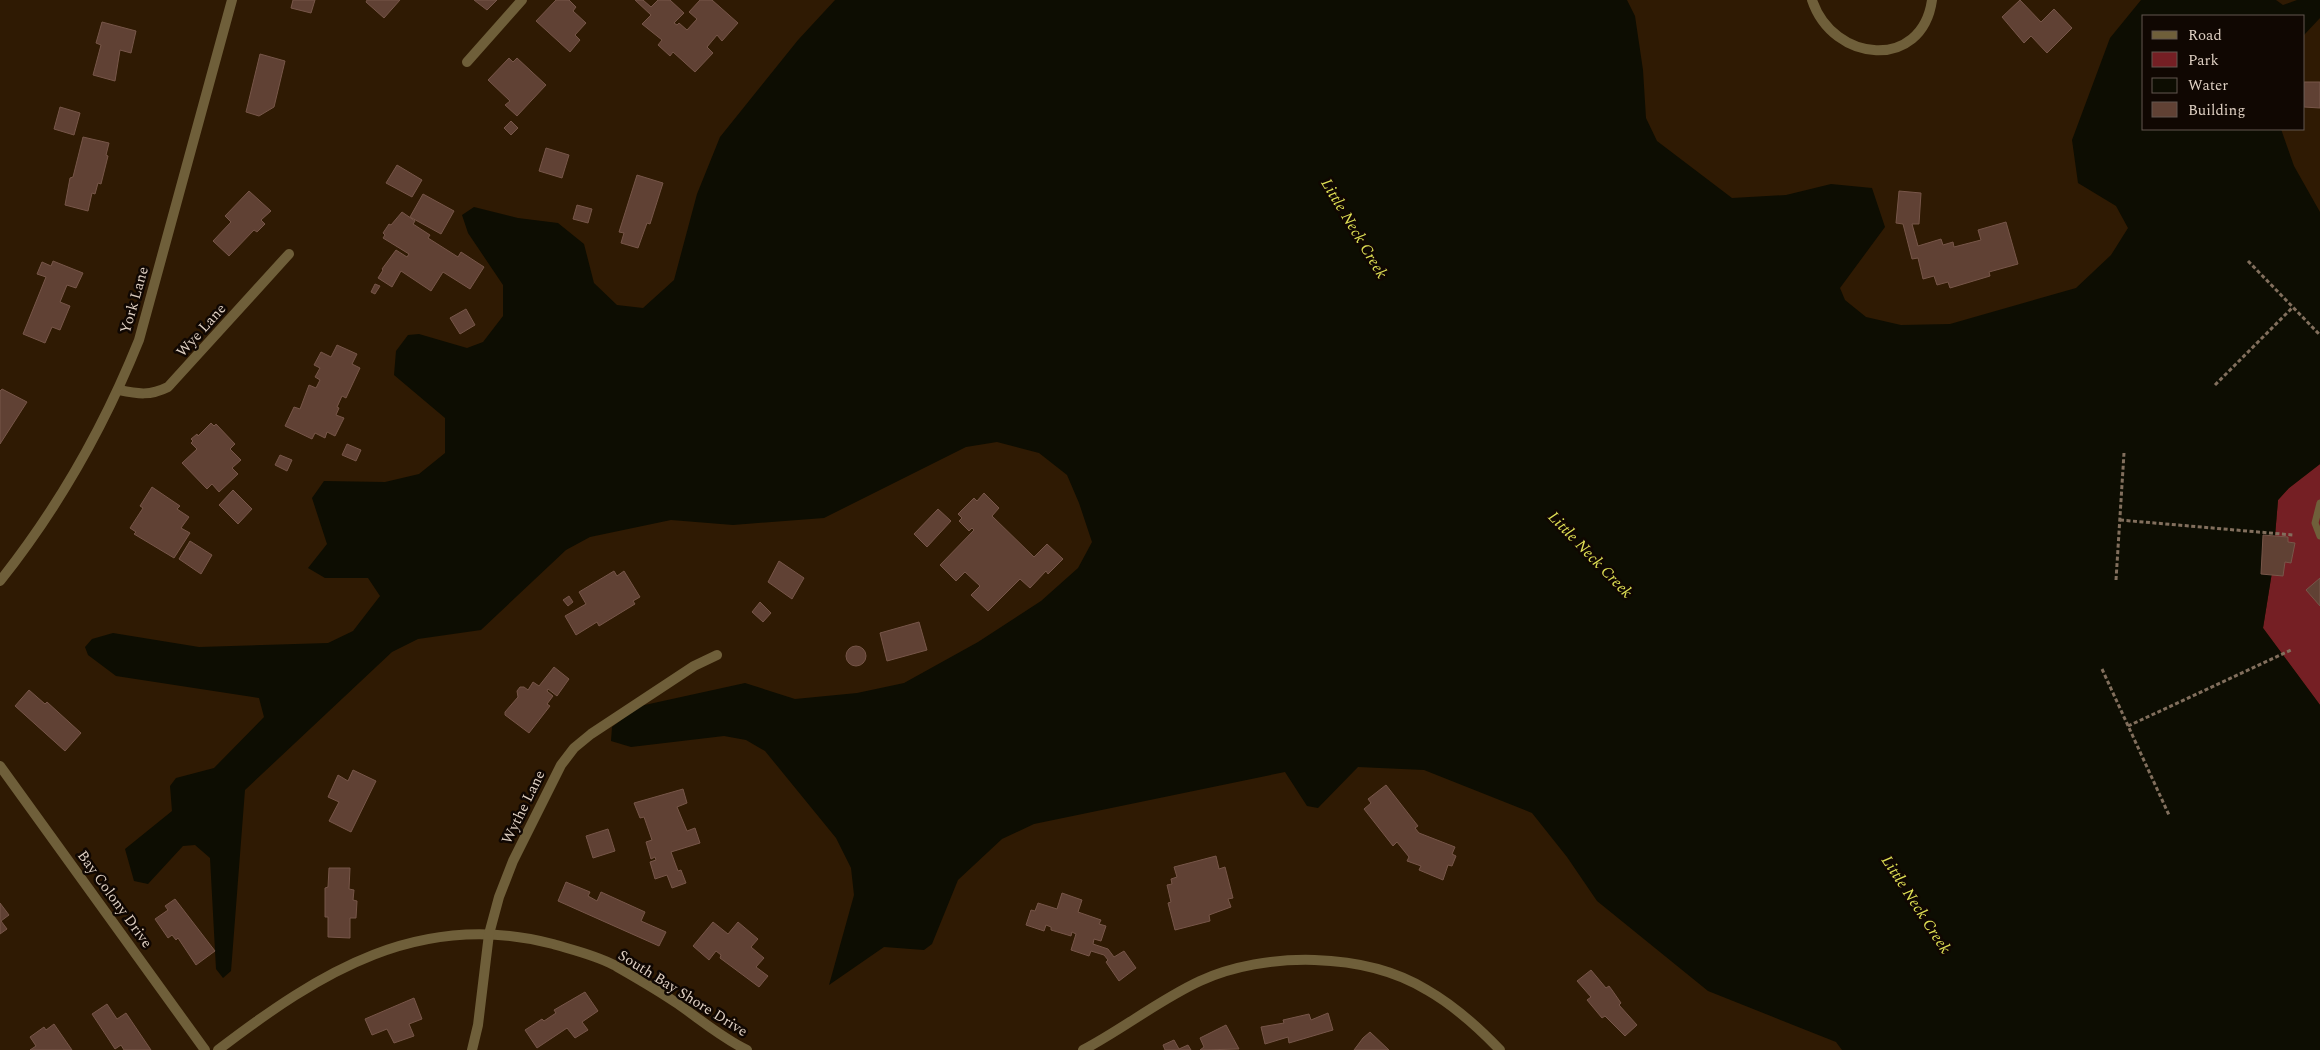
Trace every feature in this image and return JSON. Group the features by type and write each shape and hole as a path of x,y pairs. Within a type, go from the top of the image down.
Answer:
{"street":[{"name":"York Lane","path":"0,581 56,503 85,455 119,390 139,340 232,0"},
{"path":"467,62 522,0"},
{"path":"1812,0 1823,23 1834,35 1860,48 1880,51 1904,43 1916,33 1930,9 1932,0"},
{"name":"Wye Lane","path":"119,390 144,395 168,388 290,254"},
{"name":"Wythe Lane","path":"472,1050 478,1025 489,934 499,897 513,861 561,765 574,748 591,734 694,666 717,655"},
{"name":"Bay Colony Drive","path":"0,766 205,1050"},
{"name":"South Bay Shore Drive","path":"218,1050 327,976 356,960 394,946 439,937 489,934 525,937 572,949 612,964 676,1002 727,1039 747,1050"},
{"path":"1083,1050 1200,981 1234,968 1294,959 1328,961 1371,968 1407,979 1427,989 1455,1008 1480,1029 1500,1050"}],"lane":[{"path":"2320,503 2316,523 2320,536"}],"path":[{"path":"2248,262 2320,335"},
{"path":"2215,385 2293,307"},
{"path":"2116,580 2124,453"},
{"path":"2120,520 2292,534"},
{"path":"2128,726 2291,650"},
{"path":"2102,669 2169,815"}],"green space":[{"path":"2320,464 2320,705 2263,628 2272,572 2278,500 2289,488"}],"water":[{"name":"Little Neck Creek","path":"835,0 1627,0 1635,16 1643,70 1646,118 1657,141 1732,198 1786,195 1831,184 1872,188 1885,227 1840,288 1845,300 1866,317 1901,325 1950,324 2076,288 2111,255 2128,228 2116,206 2078,183 2072,140 2110,38 2141,0 2276,0 2283,5 2297,0 2320,0 2320,18 2305,34 2305,15 2142,15 2142,130 2281,130 2294,166 2320,212 2320,464 2289,488 2278,500 2272,572 2263,628 2320,705 2320,1050 1842,1050 1836,1042 1708,991 1597,901 1567,857 1532,813 1424,770 1358,767 1318,808 1307,806 1285,772 1034,824 1002,839 958,880 932,944 924,950 884,947 829,985 854,895 851,868 836,838 765,751 746,740 724,736 631,747 611,741 612,727 640,706 745,683 795,699 857,693 904,683 978,642 1041,601 1078,568 1092,542 1067,475 1039,453 997,442 966,447 824,518 733,525 671,520 590,537 566,550 481,630 418,639 392,652 245,790 231,971 223,978 216,969 210,858 195,845 183,846 148,884 134,881 125,849 172,811 170,786 176,778 214,768 264,717 259,698 116,676 88,655 85,647 92,639 113,633 199,647 328,643 353,631 380,596 368,578 325,578 308,568 327,544 312,498 324,481 385,482 419,474 445,453 445,418 394,375 396,351 408,335 419,334 467,348 483,342 503,316 503,285 468,233 462,215 474,207 518,218 558,223 584,244 594,283 617,305 643,308 674,280 697,194 720,137 798,40"}],"building":[{"path":"293,0 315,0 311,13 291,8"},
{"path":"367,0 400,0 384,18 366,2"},
{"path":"474,0 497,0 487,10"},
{"path":"556,0 569,0 576,7 573,11 586,23 575,35 580,40 570,52 536,21"},
{"path":"635,0 643,0 651,7 658,0 670,0 684,13 674,23 677,25 679,23 687,30 697,19 689,12 700,0 712,0 738,23 722,41 717,35 707,47 713,53 695,72 673,52 670,56 658,45 662,40 642,24 651,15"},
{"path":"2020,0 2041,22 2054,9 2072,28 2047,53 2031,36 2024,43 2002,17"},
{"path":"102,22 136,31 131,53 120,50 115,81 93,75 101,45 96,43"},
{"path":"260,54 285,61 274,107 259,116 246,112"},
{"path":"509,58 513,62 517,58 546,85 517,116 505,105 510,101 488,80"},
{"path":"2305,82 2320,82 2320,108 2305,107"},
{"path":"60,107 80,113 74,135 54,129"},
{"path":"511,121 518,128 511,135 504,128"},
{"path":"83,137 109,143 106,155 108,156 101,184 98,183 95,194 92,193 88,211 65,205 70,178 73,177"},
{"path":"546,148 569,155 562,178 539,171"},
{"path":"397,165 422,180 412,197 386,183"},
{"path":"637,175 663,183 650,224 647,223 638,248 621,243 624,233 619,232"},
{"path":"249,191 271,211 261,220 265,224 257,232 254,230 229,256 213,241 231,222 225,216"},
{"path":"1899,191 1921,193 1919,224 1912,224 1918,246 1941,239 1943,245 1953,242 1954,247 1981,240 1978,230 2006,222 2018,264 1989,272 1990,276 1950,288 1948,282 1937,285 1934,276 1923,279 1918,258 1912,259 1903,224 1896,223"},
{"path":"423,194 454,211 441,234 410,217"},
{"path":"577,205 592,209 588,223 573,219"},
{"path":"402,212 415,221 413,224 430,235 428,238 458,257 461,252 484,267 470,289 443,272 431,291 401,271 392,287 378,278 382,269 396,250 407,257 409,254 383,238 385,235 383,233 389,224 391,225"},
{"path":"53,261 83,273 76,288 67,285 60,302 70,306 60,330 52,327 45,343 23,334 46,277 37,274 42,262 51,266"},
{"path":"375,284 380,286 375,294 371,292"},
{"path":"466,309 475,325 460,334 450,318"},
{"path":"337,345 357,354 352,364 360,368 346,398 342,396 337,407 339,408 336,415 344,418 335,436 327,432 325,438 315,433 312,439 285,426 294,407 300,409 309,385 316,388 320,380 315,377 320,368 314,365 321,352 331,357"},
{"path":"2,389 27,402 0,444 0,391"},
{"path":"211,423 214,426 216,424 235,444 230,449 241,460 232,468 238,474 219,492 212,484 207,489 182,463 197,449 191,443 193,441 191,439 197,434 198,436"},
{"path":"347,444 361,450 356,461 342,455"},
{"path":"280,455 292,460 287,471 275,465"},
{"path":"152,487 180,506 177,509 189,517 181,528 190,533 174,558 134,534 136,532 130,528 143,508 140,506"},
{"path":"233,490 252,509 238,524 219,505"},
{"path":"984,493 999,508 992,516 1034,557 1047,544 1063,559 1048,574 1046,571 1030,588 1020,579 988,611 971,595 980,586 965,572 956,581 940,565 974,530 972,528 969,531 959,521 962,518 958,514 974,498 977,501"},
{"path":"938,509 951,521 927,547 914,534"},
{"path":"2263,535 2288,537 2288,542 2295,543 2291,563 2285,562 2283,576 2261,574"},
{"path":"190,541 212,555 201,574 179,559"},
{"path":"779,561 804,578 792,599 768,582"},
{"path":"614,571 617,576 624,571 640,597 633,601 635,604 599,626 597,622 576,635 565,616 586,604 579,592"},
{"path":"2320,578 2320,606 2306,590"},
{"path":"569,596 573,602 568,606 563,600"},
{"path":"760,602 771,613 763,622 752,612"},
{"path":"919,622 927,650 887,661 880,633"},
{"path":"856,646 863,649 866,656 863,663 856,666 849,663 846,656 849,649"},
{"path":"554,667 569,679 557,696 548,689 547,691 553,696 547,704 550,706 529,733 505,715 505,712 518,697 517,691 520,687 528,690 533,682 539,686"},
{"path":"29,690 45,704 47,702 81,733 65,751 15,706"},
{"path":"353,770 376,781 351,832 329,821 339,802 328,797 338,775 348,781"},
{"path":"1386,785 1418,826 1415,828 1419,833 1455,847 1452,854 1456,856 1452,866 1448,865 1443,880 1419,870 1421,866 1407,861 1409,857 1397,842 1393,846 1364,809 1371,803 1368,799"},
{"path":"683,789 687,803 677,807 687,831 695,828 700,843 671,852 678,871 681,870 686,883 672,888 667,875 655,879 650,862 656,860 655,857 651,859 646,842 652,840 644,817 640,818 634,803"},
{"path":"608,829 615,851 593,858 586,836"},
{"path":"1216,856 1219,869 1225,867 1233,898 1228,899 1231,907 1209,915 1210,921 1175,930 1168,903 1171,902 1167,885 1172,884 1171,879 1177,877 1174,867"},
{"path":"329,868 350,868 349,889 354,890 353,900 357,901 356,918 350,918 350,938 328,937 328,917 325,917 325,888 328,887"},
{"path":"566,882 590,892 588,896 597,901 601,892 645,912 641,921 666,932 659,946 558,901"},
{"path":"1062,893 1082,900 1078,912 1101,920 1099,924 1106,926 1101,941 1094,939 1093,944 1108,949 1114,957 1124,951 1136,968 1119,981 1106,962 1108,960 1104,955 1091,951 1089,956 1071,950 1076,934 1072,932 1071,936 1051,930 1051,927 1046,925 1044,931 1026,925 1031,910 1035,911 1038,903 1057,909"},
{"path":"175,899 215,951 196,965 178,938 176,940 172,935 168,938 155,919 168,910 165,906"},
{"path":"0,903 9,915 1,921 7,929 0,934"},
{"path":"713,922 728,934 738,922 758,939 751,947 764,958 756,967 768,976 759,987 720,958 721,955 716,951 709,960 693,946"},
{"path":"1591,970 1606,988 1609,986 1621,1003 1619,1005 1637,1025 1625,1036 1605,1016 1602,1018 1587,1000 1591,997 1577,981"},
{"path":"585,992 598,1011 582,1022 588,1030 575,1038 567,1028 537,1048 525,1030 542,1019 544,1021 556,1013 554,1010"},
{"path":"414,998 422,1019 409,1024 414,1036 394,1043 387,1029 372,1035 365,1019"},
{"path":"107,1004 117,1019 126,1013 151,1050 124,1050 121,1045 115,1049 92,1014"},
{"path":"1328,1013 1333,1030 1289,1043 1288,1037 1265,1044 1261,1027 1284,1023 1283,1020 1309,1014 1311,1020"},
{"path":"54,1024 72,1050 30,1050 36,1046 30,1037 44,1027 46,1030"},
{"path":"1226,1025 1239,1049 1200,1050 1204,1047 1200,1038"},
{"path":"1370,1032 1389,1050 1354,1050"},
{"path":"1174,1040 1179,1049 1188,1045 1191,1050 1165,1050 1163,1045"}]}
